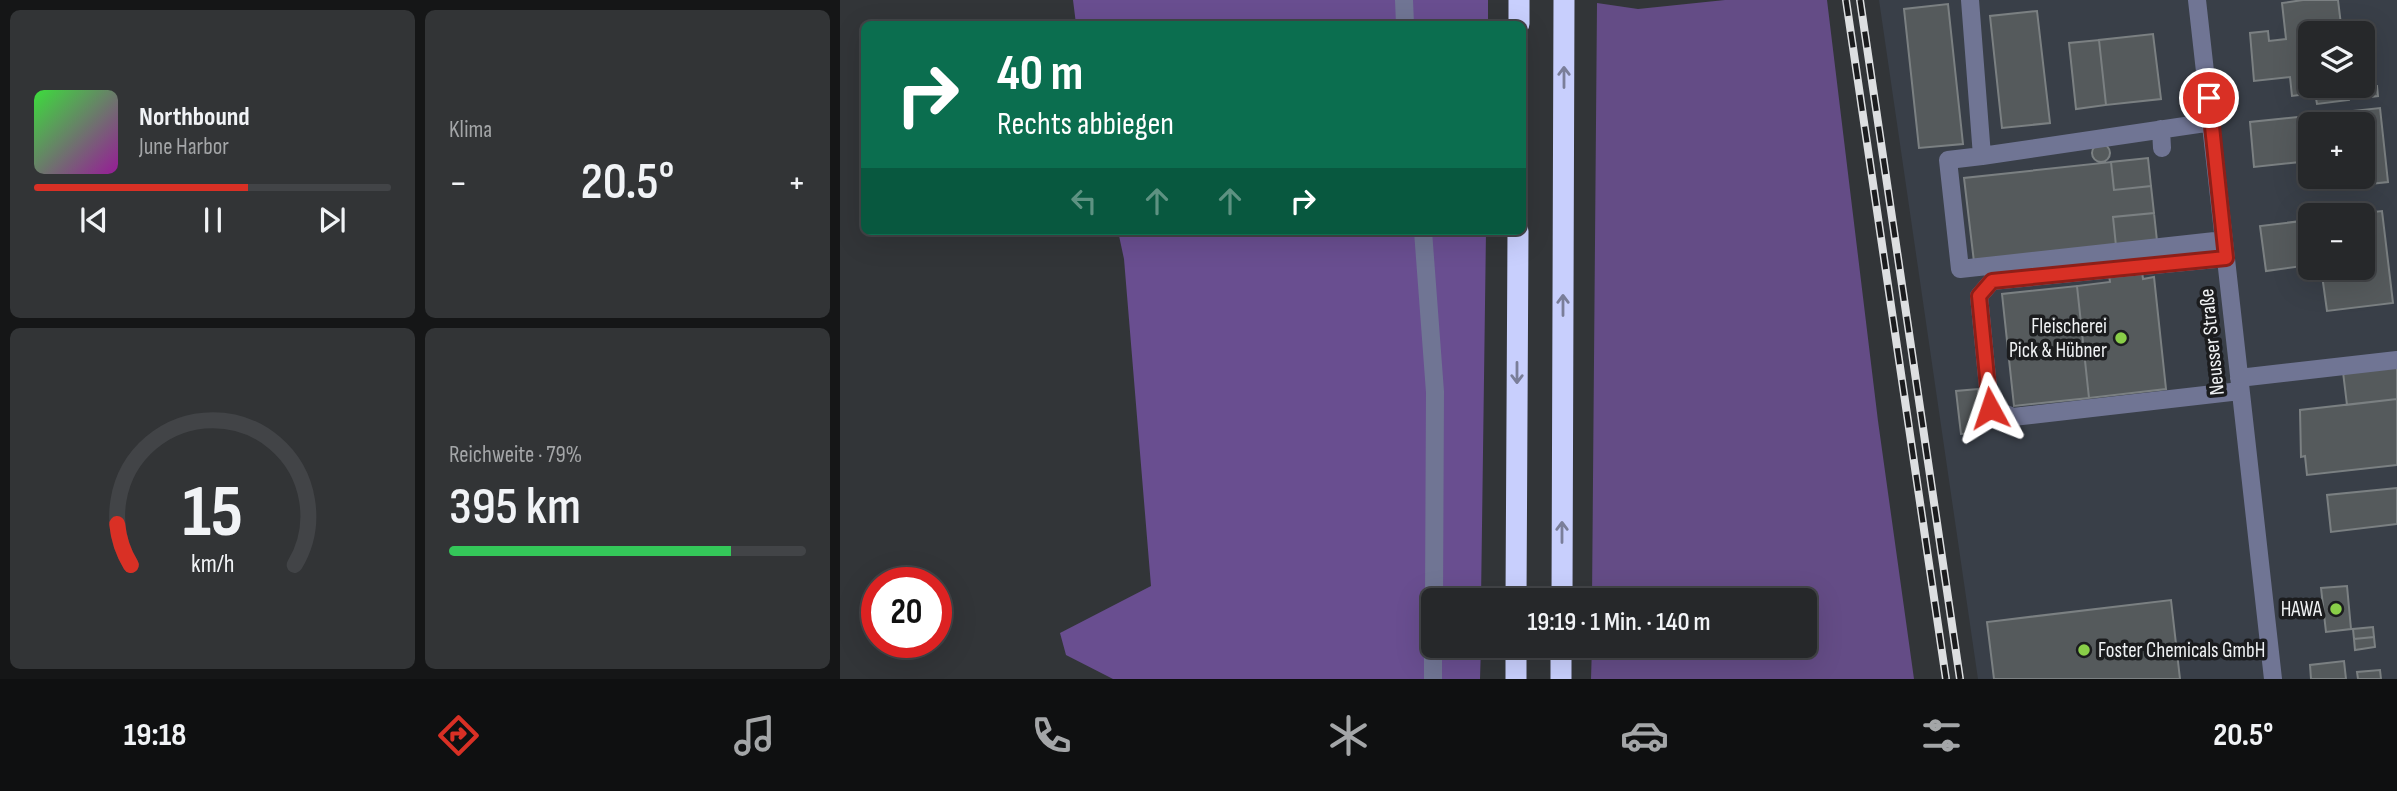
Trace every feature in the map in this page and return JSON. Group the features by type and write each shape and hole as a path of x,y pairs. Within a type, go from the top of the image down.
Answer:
{"highway":[{"path":"1519,0 1519,21"},
{"path":"1562,588 1564,0"},
{"path":"1516,588 1518,235"},
{"path":"1516,658 1516,679"},
{"path":"1561,679 1562,658"}],"street":[{"path":"1404,0 1405,21"},
{"path":"1970,0 1982,156"},
{"name":"Neusser Straße","path":"2197,0 2273,679"},
{"path":"2211,122 1948,160 1960,269 2171,238 2225,249"},
{"path":"2161,129 2162,148"},
{"path":"1423,235 1435,378 1434,588"},
{"path":"2225,249 1992,281 1979,296 1990,408 2013,417 2397,360"},
{"path":"1433,658 1433,679"}],"shaded area":[{"path":"1073,0 1488,0 1488,21 1076,21"},
{"path":"1725,0 1827,0 1878,421 1914,679 1591,679 1592,658 1817,658 1817,588 1592,588 1597,3 1638,9"},
{"path":"1879,0 2397,0 2397,679 1978,679"},
{"path":"1119,235 1486,235 1481,588 1421,588 1421,658 1481,658 1480,679 1113,679 1066,655 1060,633 1151,586 1124,259"}],"building":[{"path":"2338,0 2341,21 2298,21 2298,95 2292,96 2290,77 2254,81 2250,33 2268,31 2269,41 2286,39 2282,3"},
{"path":"1948,4 1963,144 1919,148 1904,9"},
{"path":"2037,11 2050,123 2002,128 1990,16"},
{"path":"2153,34 2161,99 2106,105 2099,40"},
{"path":"2099,40 2106,105 2076,109 2069,43"},
{"path":"2316,98 2349,98 2349,100 2317,104"},
{"path":"2380,108 2388,182 2375,183 2375,112 2344,112"},
{"path":"2298,117 2298,162 2254,167 2250,122"},
{"path":"2101,144 2108,146 2108,160 2101,162 2094,160 2092,153 2094,146"},
{"path":"2148,158 2151,186 2114,190 2111,162"},
{"path":"2111,162 2114,190 2151,186 2154,213 2113,217 2116,246 1974,262 1964,178"},
{"path":"2382,211 2393,303 2327,311 2323,280 2375,280 2375,212"},
{"path":"2154,213 2157,241 2116,246 2113,217"},
{"path":"2298,221 2298,267 2266,271 2260,226"},
{"name":"Fleischerei Pick & Hübner","path":"2142,272 2143,279 2154,277 2166,389 2089,398 2077,286 2110,282 2109,275"},
{"path":"2077,286 2089,398 2014,406 2002,294"},
{"path":"2397,366 2397,399 2347,405 2343,372"},
{"path":"1978,389 1982,432 1961,434 1956,391"},
{"path":"2397,399 2397,465 2307,475 2305,456 2301,457 2300,410"},
{"path":"2397,488 2397,524 2331,532 2327,495"},
{"name":"HAWA","path":"2347,586 2351,629 2326,632 2321,588"},
{"name":"Foster Chemicals GmbH","path":"2171,600 2180,679 1994,679 1987,622"},
{"path":"2373,627 2374,637 2354,639 2353,629"},
{"path":"2374,637 2375,647 2355,650 2354,639"},
{"path":"2344,661 2346,679 2311,679 2310,665"},
{"path":"2380,670 2381,679 2358,679 2357,672"}],"railway":[{"path":"1846,0 1946,679"},
{"path":"1860,0 1960,679"}],"place":[{"name":"Fleischerei Pick & Hübner","path":"2121,338"},
{"name":"HAWA","path":"2336,609"},
{"name":"Foster Chemicals GmbH","path":"2084,650"}],"route":[{"path":"1990,408 1979,296 1992,281 2226,258 2209,98"}]}
